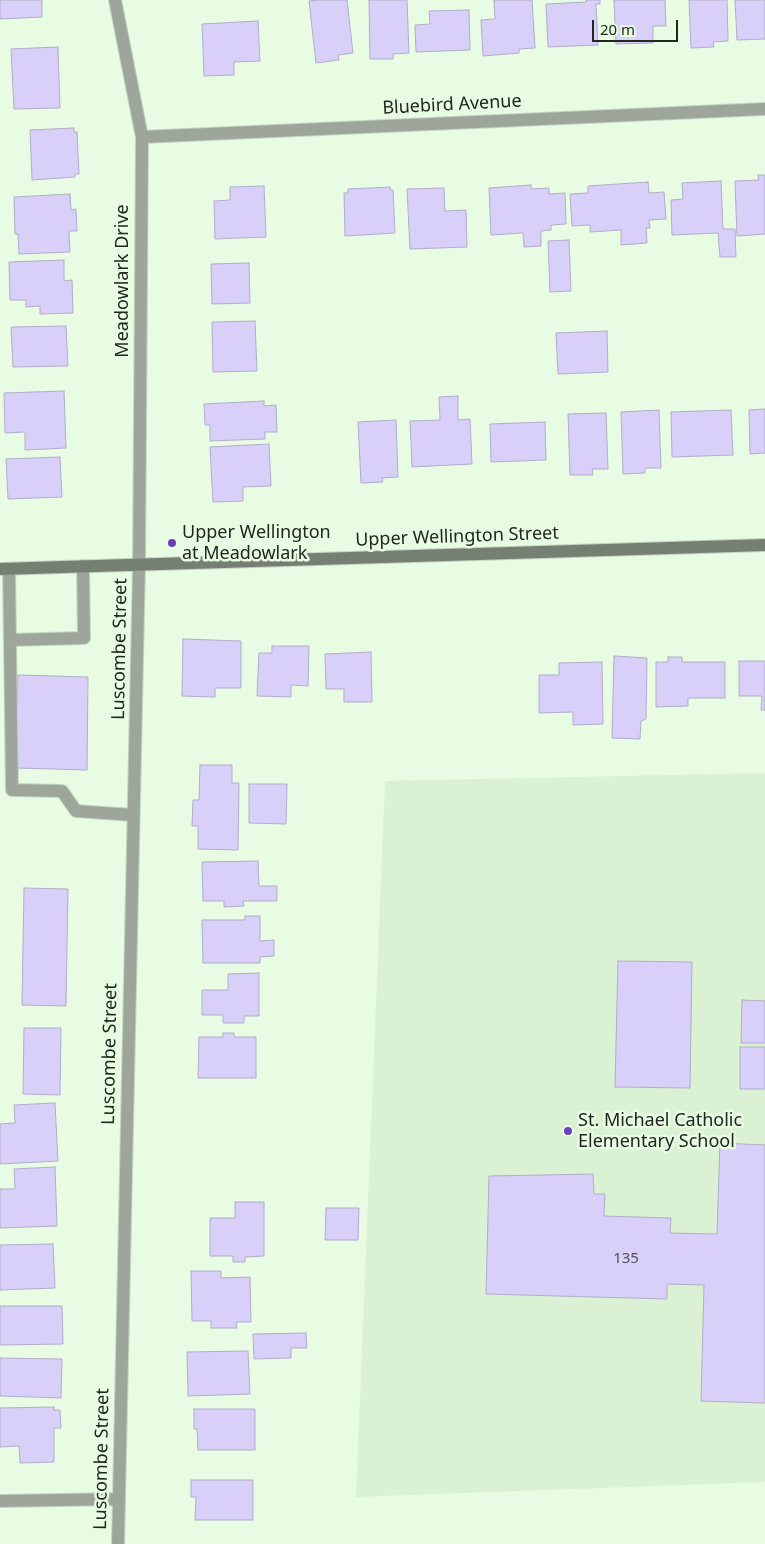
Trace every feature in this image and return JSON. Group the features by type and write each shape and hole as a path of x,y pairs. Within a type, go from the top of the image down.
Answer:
{"main road":[{"name":"Upper Wellington Street","path":"5,569 765,545"}],"street":[{"name":"Meadowlark Drive","path":"115,0 142,137 139,565"},
{"name":"Bluebird Avenue","path":"142,137 765,109"},
{"name":"Luscombe Street","path":"118,1544 139,565"},
{"path":"10,640 84,638 83,566"},
{"path":"5,569 10,640 12,790 62,791 76,811 133,814"},
{"path":"0,1501 118,1499"}],"shaded area":[{"name":"St. Michael Catholic Elementary School","path":"765,773 765,1482 356,1497 385,781"}],"building":[{"path":"0,0 42,0 42,17 0,19"},
{"path":"347,0 353,53 338,55 339,60 316,63 309,1"},
{"path":"369,0 407,0 409,53 393,54 393,59 370,59"},
{"path":"494,0 532,0 535,48 519,49 519,53 483,56 481,20 495,19"},
{"path":"586,0 600,0 600,4 596,4 598,45 548,47 546,4 586,2"},
{"path":"614,0 665,0 666,26 653,26 653,43 616,44"},
{"path":"689,0 727,0 728,41 713,42 714,47 691,48"},
{"path":"735,0 765,0 765,39 737,40"},
{"path":"469,10 470,50 416,52 415,25 430,24 429,11"},
{"path":"258,21 260,61 234,62 234,75 204,76 202,24"},
{"path":"58,47 60,108 14,109 11,49"},
{"path":"74,128 74,132 77,132 79,174 75,174 75,177 32,180 30,130"},
{"path":"758,175 765,175 765,234 737,236 735,181 759,180"},
{"path":"721,181 723,229 735,229 736,257 720,257 718,233 672,235 671,200 683,199 682,183"},
{"path":"648,182 649,193 664,192 666,219 649,220 650,228 646,228 647,243 621,245 621,230 590,232 590,225 572,226 570,194 588,193 588,186"},
{"path":"531,185 531,189 549,188 549,194 565,193 566,224 551,225 551,230 541,231 541,246 524,247 523,233 491,235 489,188"},
{"path":"264,186 266,237 215,239 214,201 230,200 230,187"},
{"path":"390,187 390,190 393,190 395,233 345,236 344,193 348,193 348,189"},
{"path":"444,188 445,211 466,210 467,247 410,249 407,189"},
{"path":"70,194 71,210 76,209 77,231 69,231 70,252 19,254 18,234 15,234 14,197"},
{"path":"569,240 571,291 550,292 548,241"},
{"path":"64,260 64,281 72,280 73,313 40,314 40,306 26,307 26,300 10,300 9,262"},
{"path":"249,263 250,303 212,304 211,264"},
{"path":"255,321 257,371 213,372 212,322"},
{"path":"66,326 68,366 13,367 11,327"},
{"path":"607,331 608,372 558,374 556,333"},
{"path":"64,391 66,448 25,450 25,432 5,433 4,393"},
{"path":"458,396 458,420 470,419 472,464 412,467 410,421 440,420 439,397"},
{"path":"264,401 264,406 276,405 277,432 265,432 265,439 210,441 210,425 205,425 204,404"},
{"path":"765,409 765,453 750,454 749,410"},
{"path":"659,410 661,468 645,468 645,473 623,474 621,412"},
{"path":"731,410 733,455 672,457 671,412"},
{"path":"606,413 608,469 592,469 593,475 570,475 568,414"},
{"path":"396,420 398,477 382,478 383,482 361,483 358,422"},
{"path":"545,422 546,460 491,462 490,424"},
{"path":"269,444 271,486 243,487 243,501 213,502 210,447"},
{"path":"60,457 62,497 8,499 6,459"},
{"path":"183,639 241,641 241,688 215,688 215,697 182,696"},
{"path":"272,646 309,646 308,686 291,685 291,697 257,696 259,653 272,653"},
{"path":"371,652 372,702 344,702 344,689 326,689 325,654"},
{"path":"614,656 647,658 646,719 641,721 640,739 612,738"},
{"path":"668,657 682,657 682,662 725,662 725,698 688,698 688,706 656,707 656,662 668,662"},
{"path":"739,661 765,661 765,710 761,710 762,696 739,696"},
{"path":"602,662 603,724 573,725 573,712 539,713 539,675 559,675 559,663"},
{"path":"18,675 88,677 87,770 16,768"},
{"path":"200,765 232,765 232,783 239,783 238,850 198,849 198,826 192,826 193,800 199,800"},
{"path":"249,784 287,784 286,824 249,823"},
{"path":"258,861 259,886 277,886 277,901 243,901 244,906 224,907 224,901 203,901 202,862"},
{"path":"24,888 68,889 66,1006 22,1005"},
{"path":"245,916 260,916 260,941 274,940 274,956 260,957 260,963 203,963 202,920 245,920"},
{"path":"618,961 692,962 690,1088 615,1087"},
{"path":"259,973 259,1016 244,1016 244,1023 223,1023 223,1015 202,1015 202,990 228,990 228,974"},
{"path":"742,1000 765,1001 765,1043 741,1043"},
{"path":"24,1028 61,1028 60,1095 23,1094"},
{"path":"223,1033 234,1033 234,1037 256,1037 256,1078 198,1078 199,1037 223,1037"},
{"path":"740,1047 765,1047 765,1089 740,1089"},
{"path":"55,1103 58,1161 0,1164 0,1124 15,1123 14,1105"},
{"path":"720,1143 765,1145 765,1403 701,1401 704,1285 667,1284 667,1299 486,1294 489,1176 593,1174 594,1194 605,1194 604,1216 671,1218 670,1233 717,1234"},
{"path":"55,1167 57,1226 0,1228 0,1189 15,1189 14,1169"},
{"path":"235,1202 264,1202 264,1256 245,1257 245,1262 233,1262 233,1256 210,1256 210,1218 235,1218"},
{"path":"326,1208 359,1208 358,1240 325,1240"},
{"path":"53,1244 55,1288 0,1290 0,1245"},
{"path":"191,1271 221,1271 221,1278 250,1277 251,1322 236,1322 237,1328 211,1328 211,1321 192,1321"},
{"path":"0,1306 62,1306 63,1344 0,1345"},
{"path":"306,1333 307,1348 291,1348 291,1358 254,1359 253,1334"},
{"path":"248,1351 250,1394 188,1396 187,1352"},
{"path":"0,1358 62,1359 61,1398 0,1396"},
{"path":"54,1407 54,1410 60,1410 61,1428 54,1428 54,1462 20,1463 19,1446 0,1447 0,1408"},
{"path":"194,1409 255,1409 255,1450 198,1450 197,1429 194,1429"},
{"path":"191,1480 253,1480 253,1520 195,1520 196,1497 191,1497"}],"place":[{"name":"Upper Wellington at Meadowlark","path":"172,543"},
{"name":"St. Michael Catholic Elementary School","path":"568,1131"}]}
